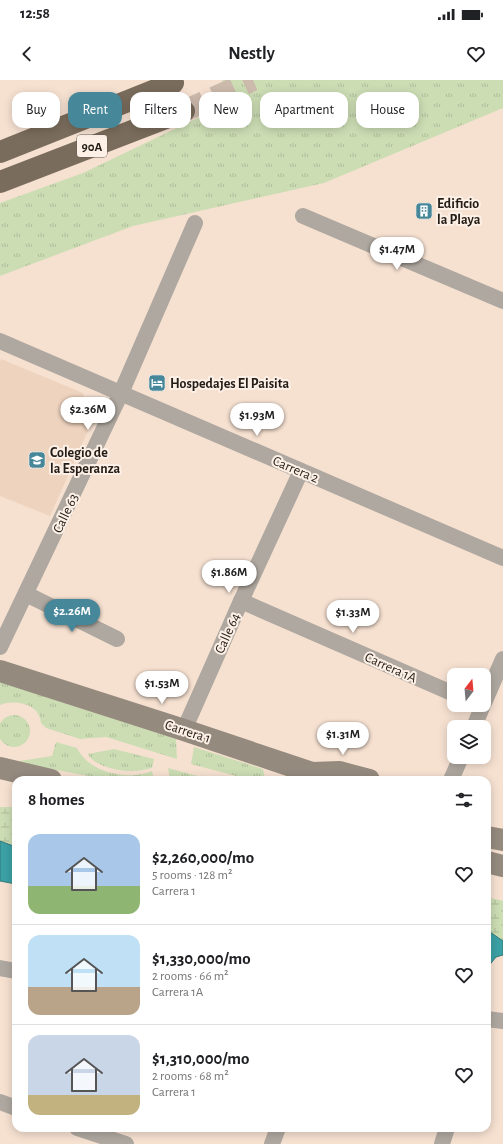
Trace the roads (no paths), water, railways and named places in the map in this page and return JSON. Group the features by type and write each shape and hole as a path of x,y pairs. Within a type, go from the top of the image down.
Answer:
{"highway":[{"name":"90A","path":"0,152 173,82"},
{"name":"90A","path":"0,182 140,128"}],"main road":[{"name":"Carrera 1","path":"0,671 184,730 320,776"},
{"path":"0,768 34,776"},
{"path":"320,776 339,772 354,776"},
{"path":"0,782 12,784"},
{"path":"491,838 503,840"},
{"path":"491,863 503,866"}],"street":[{"path":"303,216 503,301"},
{"name":"Calle 63","path":"0,647 121,393 195,223"},
{"name":"Carrera 2","path":"0,341 503,558"},
{"name":"Calle 64","path":"184,730 301,471"},
{"path":"26,594 117,639"},
{"name":"Carrera 1A","path":"241,601 447,691"},
{"path":"491,685 503,659"},
{"path":"453,776 458,764"},
{"path":"0,968 12,970"},
{"path":"491,1020 503,1021"},
{"path":"0,1102 12,1106"},
{"path":"90,1132 126,1144"},
{"path":"272,1144 276,1132"},
{"path":"442,1144 446,1132"}],"water":[{"path":"0,841 12,846 12,883 0,881"},
{"path":"491,933 503,941 503,955 496,957 491,963"}],"tunnel":[{"path":"191,108 253,80"}],"place":[{"name":"Edificio la Playa","path":"424,211"},
{"name":"Hospedajes El Paisita","path":"157,383"},
{"name":"Colegio de la Esperanza","path":"37,460"}]}
